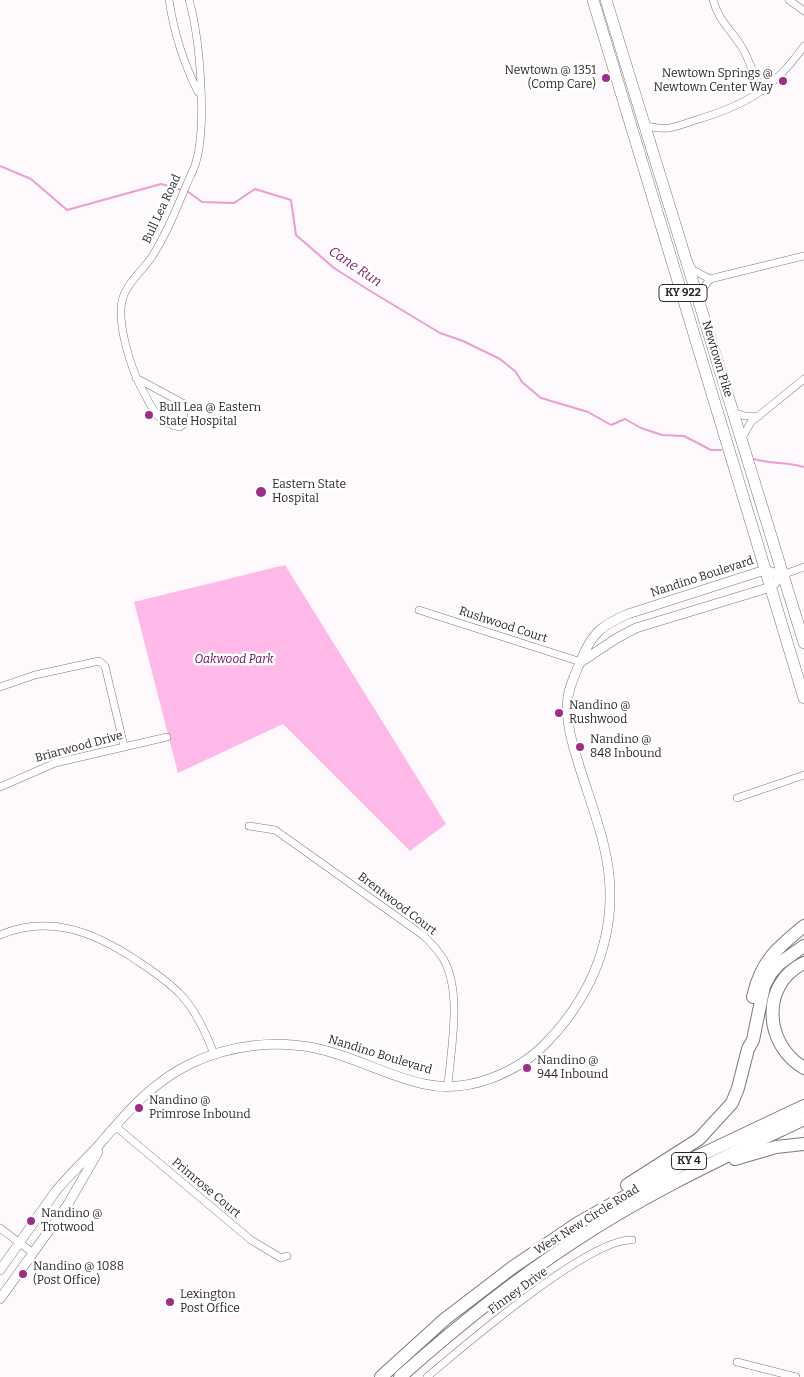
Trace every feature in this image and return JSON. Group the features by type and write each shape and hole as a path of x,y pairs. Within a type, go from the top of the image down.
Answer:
{"highway":[{"name":"Newtown Pike","path":"593,0 804,698"},
{"name":"Newtown Pike","path":"606,0 804,643"},
{"path":"661,221 668,226 676,245 684,255"},
{"path":"748,1049 747,1038 753,996 759,976 773,952 804,926"},
{"path":"578,1223 591,1208 676,1154 710,1129 732,1103 748,1049 753,1040 764,986 780,962 804,946"},
{"path":"804,963 792,970 779,986 772,1015 778,1040 789,1056 804,1068"},
{"name":"West New Circle Road","path":"390,1367 419,1341 482,1291 578,1223 690,1160 804,1106"},
{"name":"West New Circle Road","path":"447,1336 530,1271 575,1241 690,1174 804,1119"},
{"path":"690,1174 762,1151 804,1144"},
{"path":"409,1377 447,1336"},
{"name":"KY 4","path":"400,1377 447,1336"},
{"path":"376,1377 390,1367"},
{"name":"KY 4","path":"381,1377 390,1367"}],"street":[{"name":"Bull Lea Road","path":"169,0 174,30 187,69 200,97"},
{"name":"Bull Lea Road","path":"136,378 190,407 192,418 180,427 167,425 154,411 136,378 122,323 122,301 131,283 152,256 172,219 196,163 201,134 200,97 196,38 189,0"},
{"path":"713,0 718,15 742,48 752,74 764,91"},
{"path":"789,0 804,11"},
{"path":"651,145 662,131 740,105 764,91 780,77 804,46"},
{"path":"645,125 662,131"},
{"path":"684,255 693,270 710,279"},
{"path":"700,307 701,290 710,279 804,256"},
{"path":"741,443 742,434 759,416 801,382"},
{"path":"732,411 745,416 759,416"},
{"path":"581,662 636,628 771,587 782,575 804,567"},
{"name":"Nandino Boulevard","path":"0,1299 68,1204 90,1160 134,1104 168,1076 214,1054 254,1045 301,1046 332,1053 423,1084 465,1085 496,1077 535,1054 559,1028 583,995 601,958 609,920 610,891 608,866 572,741 568,718 571,684 593,636 616,620 765,570 782,575"},
{"name":"Rushwood Court","path":"418,610 581,662"},
{"path":"0,687 19,679 93,661 102,662 105,666 124,746"},
{"name":"Briarwood Drive","path":"0,788 42,767 167,737"},
{"path":"737,798 804,775"},
{"name":"Brentwood Court","path":"249,826 275,830 285,836 419,932 436,948 448,971 454,1001 448,1085"},
{"path":"0,935 15,929 52,926 80,930 116,946 147,967 180,994 197,1017 214,1054"},
{"name":"Primrose Court","path":"115,1126 251,1240 281,1258 288,1256"},
{"name":"Nandino Boulevard","path":"0,1270 58,1190 90,1160"},
{"path":"0,1228 33,1253"},
{"name":"Finney Drive","path":"427,1377 501,1316 567,1269 602,1247 618,1241 632,1240"},
{"path":"736,1362 796,1377"}],"green space":[{"name":"Oakwood Park","path":"285,565 446,824 410,851 283,724 178,773 134,602"}],"waterway":[{"name":"Cane Run","path":"0,166 31,179 67,210 161,184 182,190"},
{"name":"Cane Run","path":"187,191 202,202 234,203 255,189 291,200 296,235 334,268 440,333 463,341 500,359 516,372 522,382 541,398 588,412 611,425 625,419 641,428 662,435 684,436 711,450 721,450"},
{"name":"Cane Run","path":"754,459 804,467"}],"place":[{"name":"Newtown @ 1351 (Comp Care)","path":"606,78"},
{"name":"Newtown Springs @ Newtown Center Way","path":"783,81"},
{"name":"Bull Lea @ Eastern State Hospital","path":"149,415"},
{"name":"Eastern State Hospital","path":"261,492"},
{"name":"Nandino @ Rushwood","path":"559,713"},
{"name":"Nandino @ 848 Inbound","path":"580,747"},
{"name":"Nandino @ 944 Inbound","path":"527,1068"},
{"name":"Nandino @ Primrose Inbound","path":"139,1108"},
{"name":"Nandino @ Trotwood","path":"31,1221"},
{"name":"Nandino @ 1088 (Post Office)","path":"23,1274"},
{"name":"Lexington Post Office","path":"170,1302"}]}
